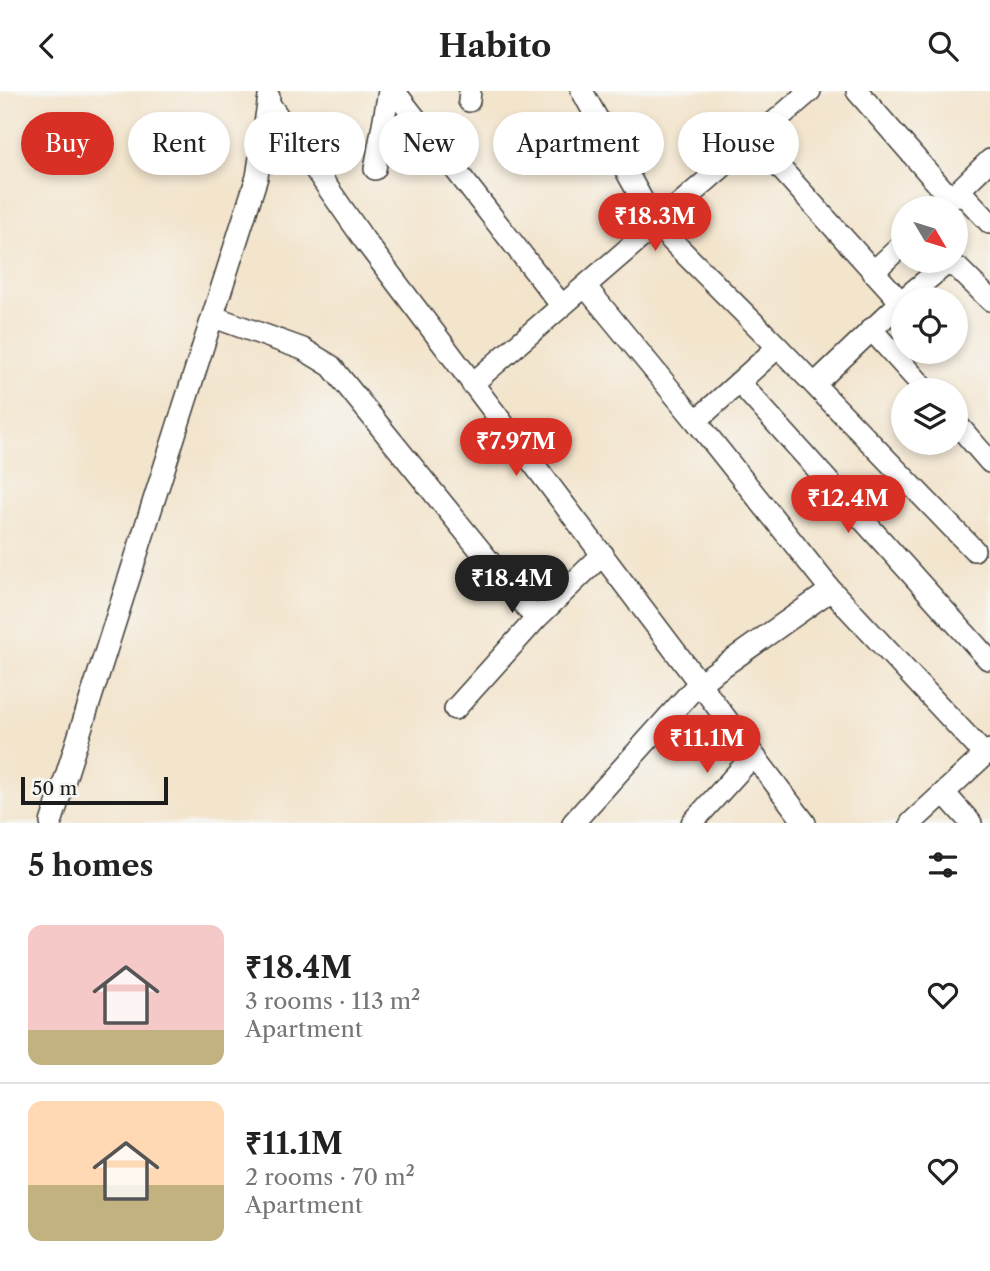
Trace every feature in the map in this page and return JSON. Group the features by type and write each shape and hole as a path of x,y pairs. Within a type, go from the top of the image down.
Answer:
{"street":[{"path":"375,169 391,91"},
{"path":"391,91 562,306"},
{"path":"582,91 656,225 816,383 974,551"},
{"path":"786,112 810,91"},
{"path":"857,91 948,196"},
{"path":"51,823 257,177 269,97"},
{"path":"269,97 365,241 805,823"},
{"path":"954,196 990,160"},
{"path":"472,384 714,175"},
{"path":"786,175 891,289"},
{"path":"968,209 990,223"},
{"path":"873,272 891,255"},
{"path":"919,287 946,264 958,268 990,300"},
{"path":"585,286 831,590 988,753 911,823"},
{"path":"816,383 891,311"},
{"path":"214,317 289,343 331,366 536,619"},
{"path":"871,329 915,378"},
{"path":"696,421 778,347"},
{"path":"739,382 988,659"},
{"path":"968,437 990,462"},
{"path":"454,709 536,619 603,554"},
{"path":"573,823 698,684 831,590"},
{"path":"692,823 753,755"},
{"path":"945,793 971,823"}]}
